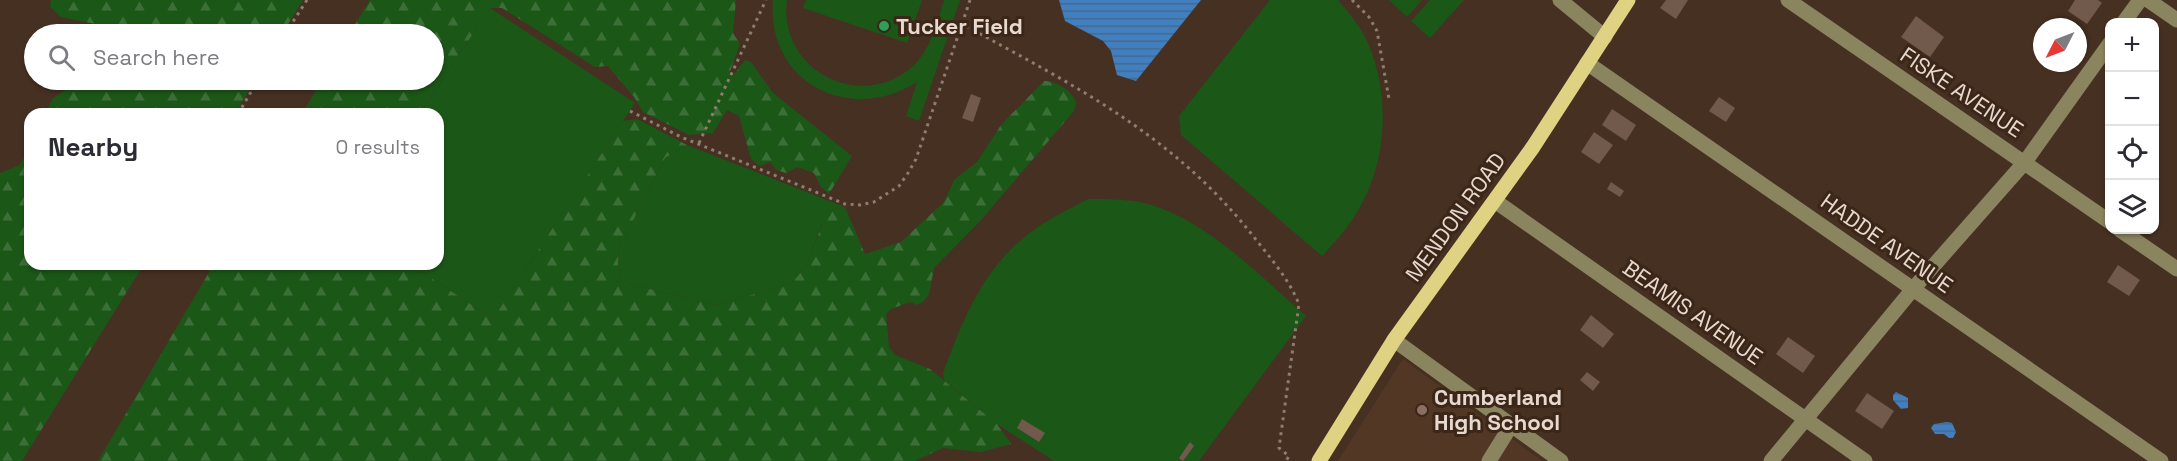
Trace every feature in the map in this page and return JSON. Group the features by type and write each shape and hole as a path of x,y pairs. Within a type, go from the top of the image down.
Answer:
{"main road":[{"name":"MENDON ROAD","path":"1319,461 1394,340 1495,201 1628,0"}],"street":[{"path":"1560,0 1605,37"},
{"name":"FISKE AVENUE","path":"1788,0 2105,219"},
{"path":"2127,18 2140,0"},
{"path":"2148,0 2177,20"},
{"path":"1771,461 1913,289 2025,162 2105,49"},
{"name":"HADDE AVENUE","path":"1587,63 2161,461"},
{"name":"BEAMIS AVENUE","path":"1495,201 1865,461"},
{"path":"2126,234 2177,270"},
{"path":"1394,340 1561,461"},
{"path":"1489,461 1512,424"}],"path":[{"path":"291,24 307,0"},
{"path":"699,143 766,0"},
{"path":"630,111 681,137 845,204 860,205 874,202 898,186 916,159 970,0"},
{"path":"1352,0 1377,31 1389,99"},
{"path":"962,24 1096,99 1139,127 1175,155 1235,213 1291,285 1299,304 1279,447 1289,456 1286,461"},
{"path":"242,108 252,90"}],"shaded area":[{"name":"Cumberland High School","path":"1403,359 1542,461 1338,461"}],"green space":[{"path":"51,0 303,0 288,24 95,24 61,17 50,7"},
{"path":"370,0 736,0 733,33 740,44 729,74 732,77 745,60 751,62 773,93 852,156 829,194 821,187 814,173 797,167 786,173 776,170 770,162 760,166 751,159 739,116 727,110 713,133 689,135 643,112 634,97 608,66 595,67 502,8 490,8 444,78 444,24 355,24"},
{"path":"773,0 787,0 788,25 796,46 809,64 827,77 848,84 870,85 892,80 913,66 929,44 944,0 960,0 919,121 906,116 917,82 891,94 865,99 840,97 817,88 798,74 783,54 774,29"},
{"name":"Tucker Field","path":"806,0 922,0 907,43 803,8"},
{"path":"1270,0 1338,0 1364,35 1379,78 1382,97 1382,137 1374,175 1363,202 1353,218 1322,256 1181,135 1179,116"},
{"path":"1389,0 1422,0 1407,17"},
{"path":"1430,0 1464,0 1430,38 1411,21"},
{"path":"490,8 635,103 493,319 419,270 444,270 444,108 424,108 436,90 444,90 444,78"},
{"path":"1044,81 1054,83 1068,91 1076,103 1074,111 981,220 934,268 929,294 923,302 917,305 910,302 891,309 886,314 889,347 895,355 930,369 997,424 1011,444 981,452 943,448 915,461 98,461 210,270 419,270 493,319 623,121 637,119 687,145 665,158 619,248 618,266 621,277 629,284 717,305 792,283 806,266 826,215 832,210 845,207 865,254 901,242 944,202 954,180 977,162 1001,125"},
{"path":"65,90 249,90 239,108 48,108 53,98"},
{"path":"316,90 436,90 424,108 306,108"},
{"path":"687,145 845,207 832,210 822,224 806,266 792,283 717,305 629,284 621,277 618,266 619,248 665,158"},
{"path":"24,157 24,270 140,270 22,461 0,461 0,173 20,165"},
{"path":"1088,199 1126,200 1148,204 1191,223 1232,251 1306,316 1199,461 1054,461 997,424 944,380 943,373 970,308 980,289 1007,253 1049,220"}],"water":[{"path":"1059,0 1201,0 1136,81 1117,75 1111,51 1103,41 1065,21"},
{"path":"1896,392 1908,398 1908,408 1901,409 1893,400"},
{"path":"1952,423 1956,432 1953,438 1944,434 1935,434 1931,428 1934,424"}],"building":[{"path":"1666,0 1688,0 1676,19 1660,8"},
{"path":"2075,0 2098,0 2102,3 2087,24 2087,18 2078,18 2068,11"},
{"path":"1916,16 1944,37 1930,57 1901,37"},
{"path":"971,94 981,98 973,122 962,118"},
{"path":"1719,97 1735,108 1726,122 1709,111"},
{"path":"1612,109 1636,125 1626,141 1602,125"},
{"path":"1594,132 1613,145 1599,164 1581,152"},
{"path":"1611,182 1624,191 1620,197 1607,189"},
{"path":"2118,265 2140,280 2129,296 2107,282"},
{"path":"1591,315 1614,334 1603,348 1580,330"},
{"path":"1788,337 1815,356 1803,373 1776,354"},
{"path":"1587,372 1600,382 1593,391 1580,380"},
{"path":"1867,393 1894,411 1882,429 1855,411"},
{"path":"1022,419 1045,433 1039,442 1017,428"},
{"path":"1190,442 1194,446 1183,461 1179,458"}],"place":[{"name":"Tucker Field","path":"884,26"},
{"name":"Cumberland High School","path":"1422,410"}]}
